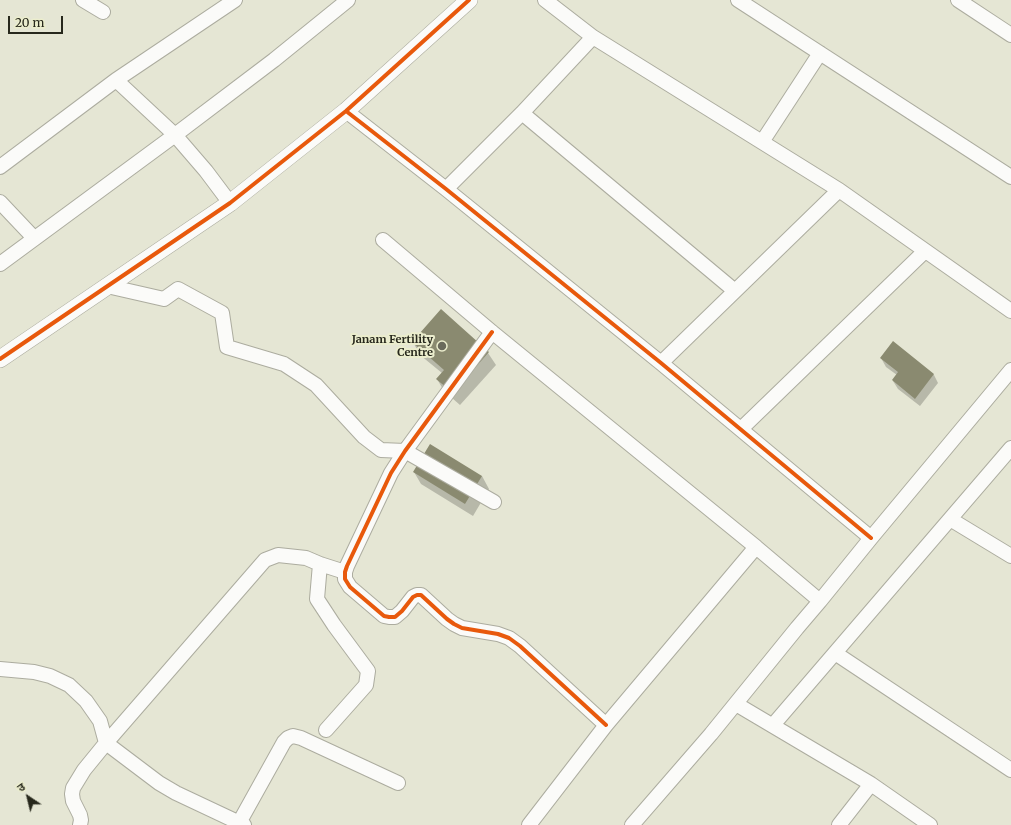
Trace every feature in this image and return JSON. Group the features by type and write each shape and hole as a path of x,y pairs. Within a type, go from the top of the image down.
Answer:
{"street":[{"path":"83,0 103,12"},
{"path":"0,167 116,80 235,0"},
{"path":"0,264 274,60 348,0"},
{"path":"0,359 230,203 346,111 469,0"},
{"path":"545,0 593,37 839,190 1011,311"},
{"path":"958,0 1011,35"},
{"path":"746,2 820,53 1011,177"},
{"path":"446,189 522,113 593,37"},
{"path":"762,142 820,53"},
{"path":"116,80 175,135 206,171 230,203"},
{"path":"346,111 446,189 661,363 872,538"},
{"path":"522,113 735,291"},
{"path":"661,363 839,190"},
{"path":"0,202 34,238"},
{"path":"383,240 492,332 820,601"},
{"path":"741,429 925,250"},
{"path":"107,286 164,299 178,289 222,313 227,347 284,364 316,385 364,437 381,450 405,451 494,502"},
{"path":"492,332 405,451 391,473 345,572 345,580 350,587 384,616 395,616 402,611 413,597 421,595 447,619 462,628 498,634 509,638 520,646 606,725"},
{"path":"632,825 711,734 741,707 797,628 1011,370"},
{"path":"773,725 1011,448"},
{"path":"950,519 1011,556"},
{"path":"529,825 606,725 756,547"},
{"path":"80,825 80,815 73,801 72,794 84,770 265,560 278,555 306,558 345,572"},
{"path":"320,564 317,599 368,671 366,685 326,730"},
{"path":"835,653 1011,769"},
{"path":"0,669 34,672 50,676 69,685 86,701 100,721 106,743 159,783 176,793 241,824 284,742 293,736 301,738 398,783"},
{"path":"741,707 871,784 930,825"},
{"path":"839,825 871,784"}],"building":[{"path":"441,309 489,352 453,393 436,379 444,370 412,342"},
{"path":"893,341 934,374 915,399 892,380 898,372 880,358"},
{"path":"430,444 482,476 465,504 413,472"}],"cycle path":[{"path":"0,359 230,203 346,111 469,0"},
{"path":"346,111 446,189 661,363 871,538"},
{"path":"492,332 405,451 391,473 347,566 345,579 350,587 384,616 395,617 413,597 421,595 447,619 462,628 498,634 509,638 520,646 606,725"}],"place":[{"name":"Janam Fertility Centre","path":"442,346"}]}
